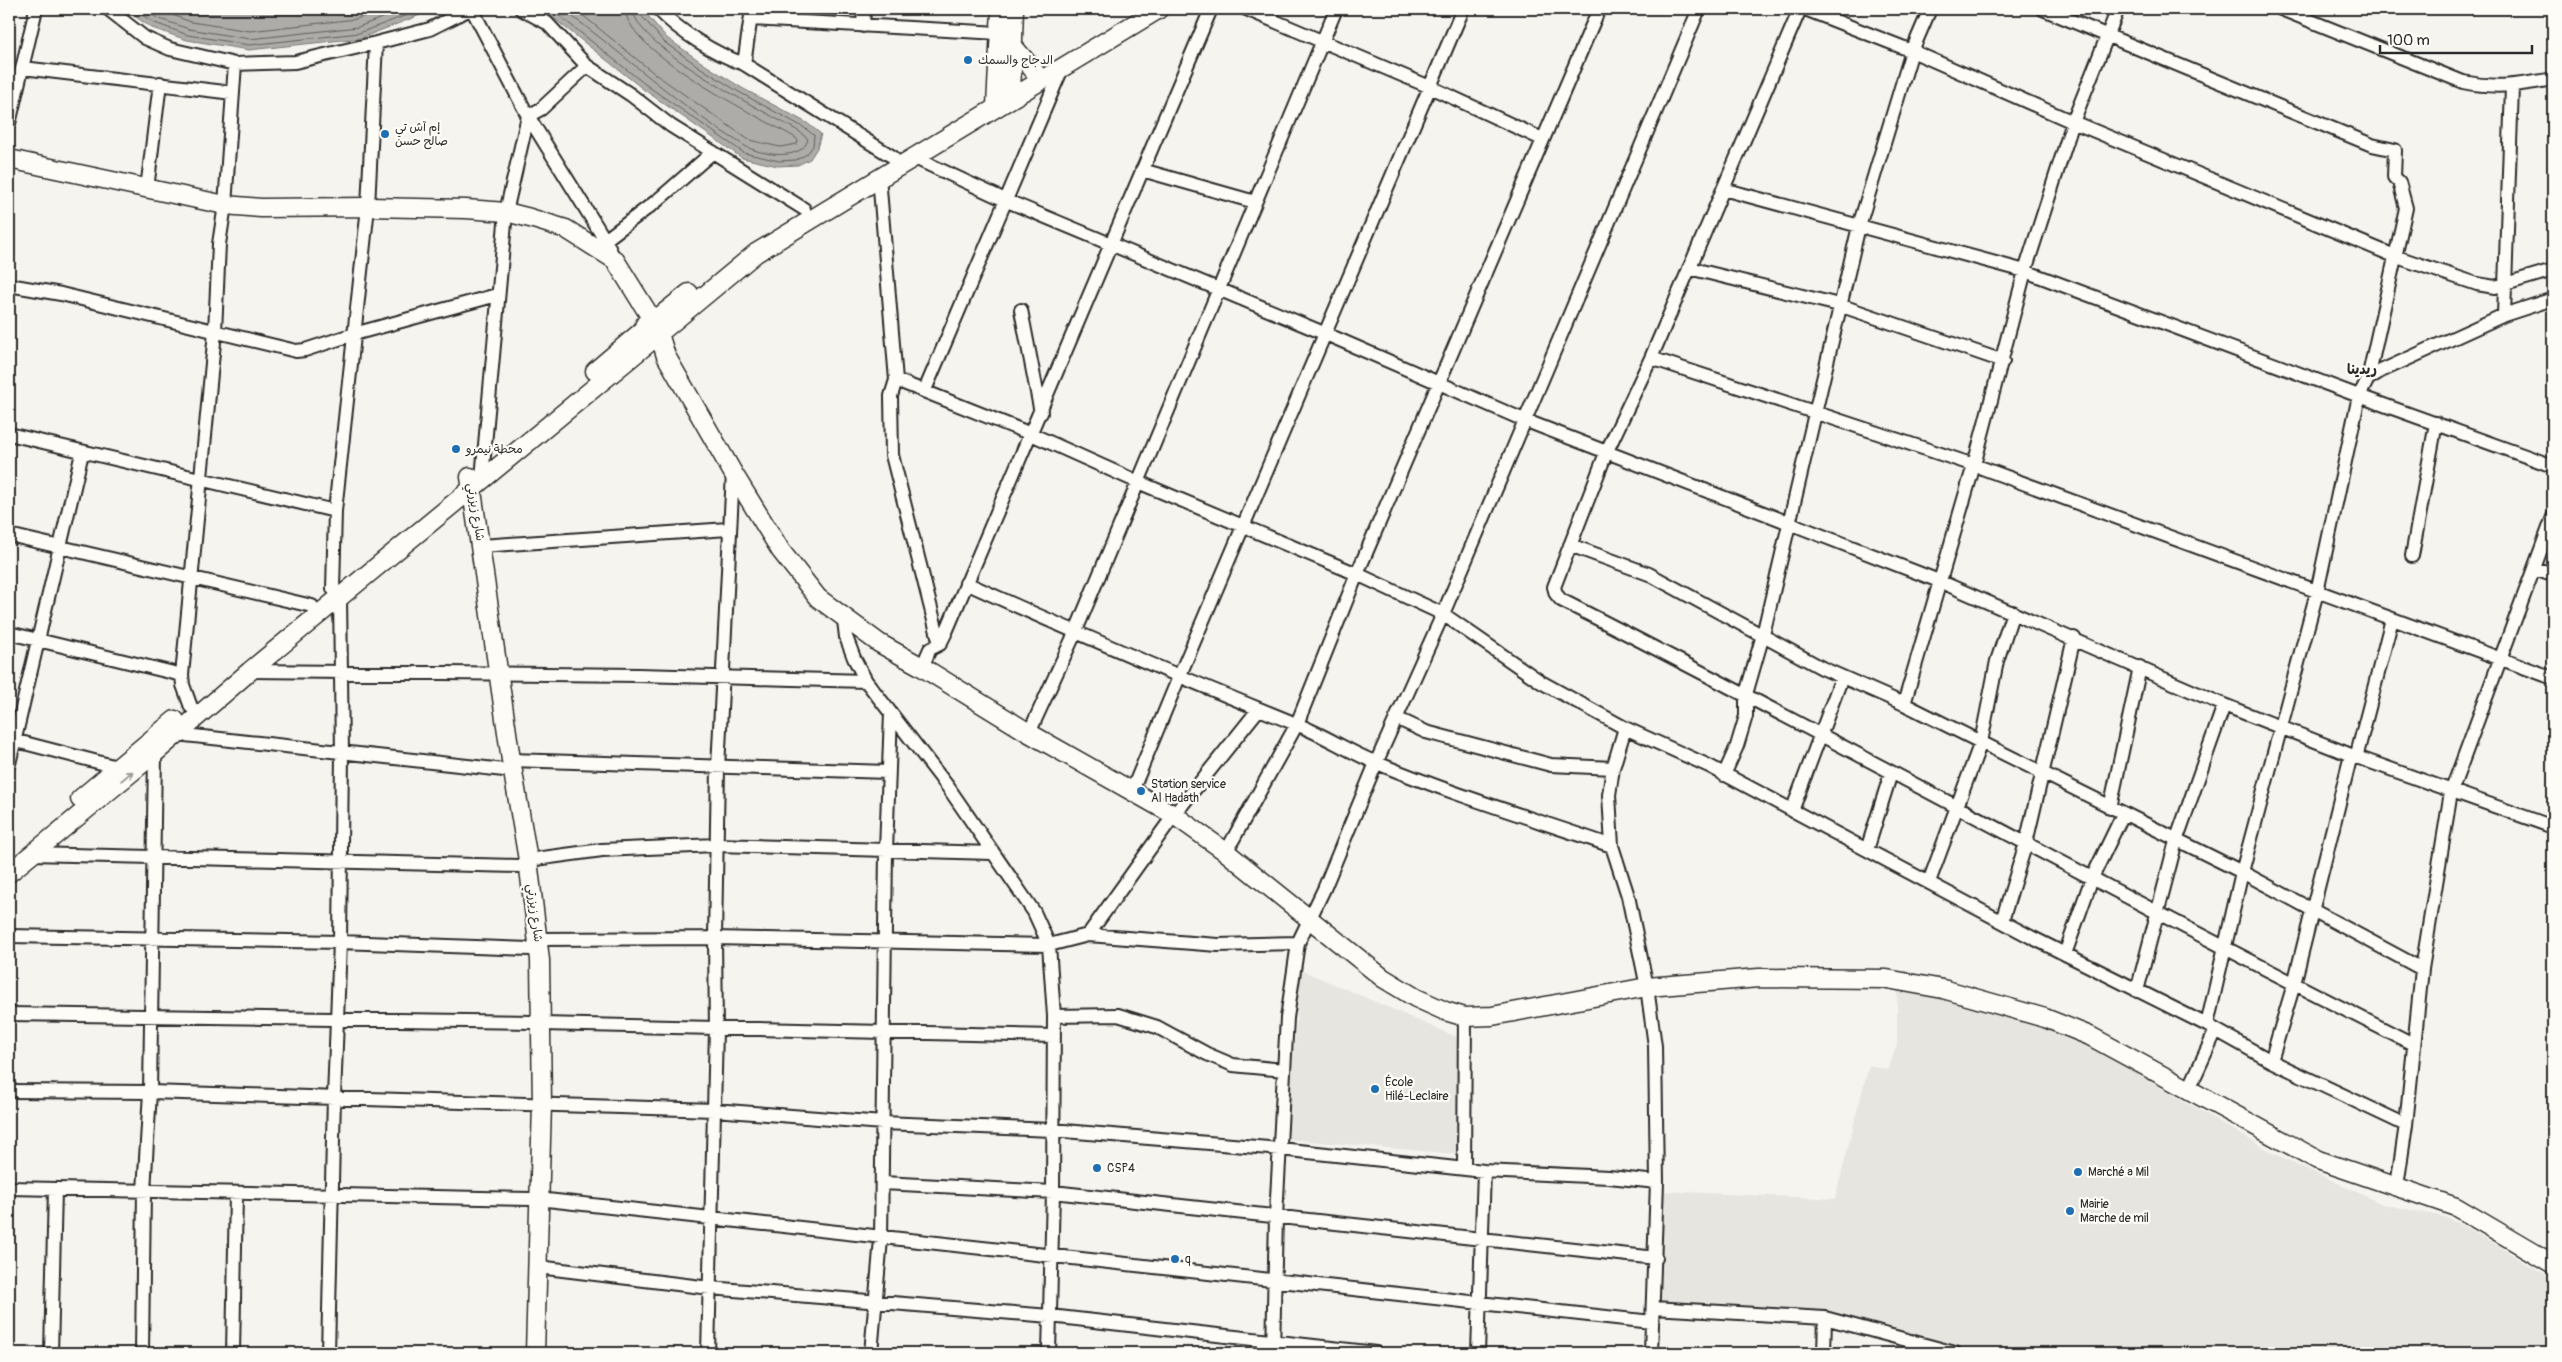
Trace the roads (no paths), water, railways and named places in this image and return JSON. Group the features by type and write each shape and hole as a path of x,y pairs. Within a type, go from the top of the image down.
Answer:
{"street":[{"path":"9,124 36,9"},
{"path":"108,9 145,38 170,49 235,64 295,62 430,29 471,9 528,116 605,240 635,295 647,309 652,331 733,472 800,578 818,598 844,620 879,644 922,667 1029,733 1174,815 1226,852 1395,987 1445,1011 1465,1016 1492,1016 1647,987 1759,978 1887,979 1928,986 2000,1004 2090,1036 2318,1160 2361,1176 2397,1186 2464,1211 2553,1264"},
{"path":"521,9 547,23 587,66 631,95 671,126 804,208"},
{"path":"658,9 700,42 744,64 893,157"},
{"path":"863,26 864,9"},
{"path":"1001,9 1000,33 1003,96"},
{"path":"1003,96 1013,46 1014,9"},
{"path":"652,331 756,253 914,158 1035,72 1142,9"},
{"path":"9,873 155,753 337,593 652,331 738,254 804,208 1003,96 1063,66 1159,9"},
{"path":"922,667 930,648 940,644 1041,413 1211,9"},
{"path":"1246,9 1430,87 1542,139"},
{"path":"1029,733 1075,633 1336,9"},
{"path":"1132,791 1242,526 1464,9"},
{"path":"1226,852 1297,724 1357,574 1441,383 1542,139 1599,9"},
{"path":"1274,1347 1276,1216 1287,1018 1298,943 1324,889 1376,763 1443,614 1699,9"},
{"path":"1800,9 1651,358 1606,453 1554,587 1556,594 1561,600 1746,694 1891,773 2224,948 2414,1044"},
{"path":"1805,9 1912,51 2073,122 2397,257 2477,284 2495,287 2553,270"},
{"path":"1724,775 1737,746 1746,716 1746,694 1763,635 1790,525 1814,413 1859,226 1912,51 1930,9"},
{"path":"2043,9 2372,145 2395,150 2394,177 2398,182 2406,208 2397,257 2368,379 2359,396 2317,592 2242,872 2224,948 2211,1027 2189,1090"},
{"path":"1904,704 2003,361 2025,271 2073,122 2118,9"},
{"path":"2281,9 2463,82 2485,87 2512,87 2553,79"},
{"path":"744,64 752,14 863,26 1000,33"},
{"path":"328,1353 340,942 342,753 342,672 337,593 335,511 368,207 376,43"},
{"path":"1013,46 1035,72"},
{"path":"191,707 183,685 182,675 193,579 215,332 219,244 225,205 235,64"},
{"path":"472,482 506,212 528,116 541,109 587,66"},
{"path":"925,390 1004,200 1027,154 1063,66"},
{"path":"23,68 233,93"},
{"path":"147,189 160,83"},
{"path":"2504,315 2512,87"},
{"path":"605,240 658,200 712,152"},
{"path":"914,158 1004,200 1220,289 1524,420 1790,525 1939,581 2074,638 2224,705 2353,757 2553,826"},
{"path":"9,159 225,205 261,208 368,207 506,212 566,229 615,260"},
{"path":"1142,170 1255,202"},
{"path":"879,178 896,380 891,396 892,455 940,644"},
{"path":"1723,189 2025,271 2359,396 2553,466"},
{"path":"1689,268 1839,305 2003,361"},
{"path":"9,285 61,294 296,351 497,295"},
{"path":"2368,379 2381,371 2504,315 2553,299"},
{"path":"1021,310 1041,413"},
{"path":"1651,358 1974,464 2553,678"},
{"path":"896,380 1031,434 1138,482 1357,574 1443,614 1541,682 1625,728 1724,775 2065,954 2211,1027 2271,1061 2406,1125"},
{"path":"2412,556 2436,423"},
{"path":"9,434 82,453 335,511"},
{"path":"9,764 11,739 82,453"},
{"path":"708,1353 716,1030 714,938 718,768 728,529 733,472"},
{"name":"شارع زيزرتي","path":"472,482 495,675"},
{"name":"شارع زيزرتي","path":"472,482 495,675 534,944 537,1023 535,1199 528,1353"},
{"path":"2397,1186 2406,1125 2422,970 2451,792 2553,517"},
{"path":"481,546 728,529"},
{"path":"9,535 312,606"},
{"path":"1570,545 1649,574 1822,668 1904,704 2313,908 2422,970"},
{"path":"2534,569 2553,575"},
{"path":"966,583 1075,633 1178,677 1297,724 1376,763 1480,802 1612,846"},
{"path":"9,859 118,767 242,667 312,606 337,593"},
{"path":"1928,882 1981,742 1997,661 2014,612"},
{"path":"2271,1061 2294,984 2353,757 2392,619"},
{"path":"844,620 846,637 866,681 948,787 1034,912 1050,945 1054,1036 1049,1353"},
{"path":"9,633 182,675"},
{"path":"2002,921 2026,843 2074,638"},
{"path":"2110,808 2140,667"},
{"path":"250,671 722,677 866,681"},
{"path":"1792,811 1822,735 1842,677"},
{"path":"2137,991 2176,840 2224,705"},
{"path":"1088,934 1174,815 1258,710"},
{"path":"872,1353 881,1239 883,1183 884,942 891,713"},
{"path":"1396,718 1426,732 1551,765 1613,768"},
{"path":"1625,728 1613,768 1609,795 1612,846 1628,896 1647,987 1655,1046 1657,1182 1656,1258 1651,1353"},
{"path":"176,734 342,753 508,765 888,772"},
{"path":"11,739 118,767"},
{"path":"142,1353 144,1191 150,1092 155,753"},
{"path":"1867,850 1891,773"},
{"path":"2065,954 2092,878 2123,814"},
{"path":"32,854 153,856 341,863 523,863 602,850 716,845 992,853"},
{"path":"9,936 534,944 714,938 1050,945 1088,934 1218,945 1298,943"},
{"path":"9,1014 537,1023 716,1030 1054,1036"},
{"path":"1054,1016 1118,1015 1157,1027 1207,1054 1233,1065 1284,1070"},
{"path":"1464,1168 1465,1016"},
{"path":"9,1091 150,1092 714,1110 883,1123 1052,1130 1280,1149 1484,1171 1609,1177 1657,1182"},
{"path":"1478,1353 1484,1171"},
{"path":"883,1183 1053,1192 1656,1258"},
{"path":"9,1188 535,1199 881,1239 1652,1322"},
{"path":"51,1353 55,1190"},
{"path":"233,1353 236,1194"},
{"name":"شارع زيزرتي","path":"535,1199 538,1267 535,1353"},
{"path":"538,1267 710,1288 877,1300 1050,1316 1274,1347 1376,1353"},
{"path":"1653,1308 1825,1318 1955,1353"},
{"path":"1824,1353 1825,1318"}],"water":[{"path":"124,9 433,10 361,38 249,50 187,40 152,28"},
{"path":"542,9 642,9 667,38 704,64 742,88 807,123 821,134 817,148 810,159 798,165 778,166 742,158 643,89"}],"place":[{"name":"الدجاج والسمك","path":"968,60"},
{"name":"إم آش تي صالح حسن","path":"385,134"},
{"name":"محطة نيمرو","path":"456,449"},
{"name":"Station service Al Hadath","path":"1141,791"},
{"name":"École Hilé-Leclaire","path":"1375,1089"},
{"name":"CSP4","path":"1097,1168"},
{"name":"Marché a Mil","path":"2078,1172"},
{"name":"Mairie Marche de mil","path":"2070,1211"},
{"name":"q","path":"1175,1259"}],"district":[{"name":"ريدينا","path":"2362,369"}]}
